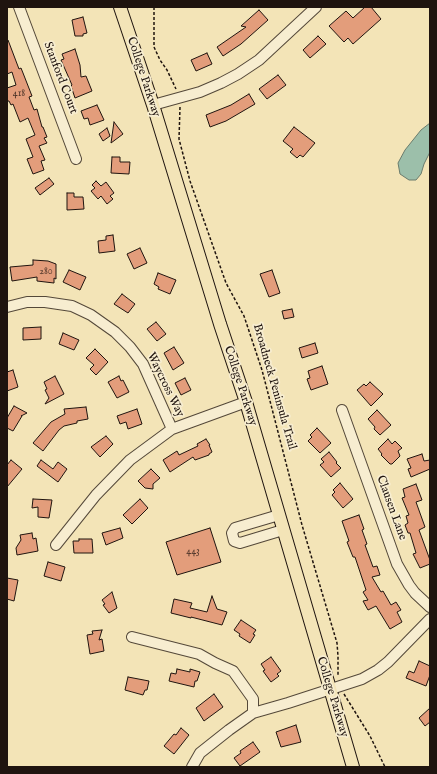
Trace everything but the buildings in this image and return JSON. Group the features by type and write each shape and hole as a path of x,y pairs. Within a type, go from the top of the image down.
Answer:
{"main road":[{"name":"College Parkway","path":"120,7 153,105 220,324 246,402 353,767"}],"street":[{"name":"Stanford Court","path":"19,7 76,159"},
{"path":"153,105 200,92 232,77 259,60 316,7"},
{"name":"Waycross Way","path":"7,307 28,302 45,302 72,306 91,315 115,332 142,364 172,429"},
{"path":"56,545 96,495 130,460 172,429 246,402"},
{"name":"Clausen Lane","path":"342,410 397,564 415,593 430,606"},
{"path":"279,515 235,528 232,533 234,541 240,543 283,530"},
{"path":"192,767 200,753 253,713 362,679 378,670 399,652 430,620"},
{"path":"132,637 199,654 215,663 233,670 253,698 253,713"}],"path":[{"path":"154,7 154,47 176,90"},
{"name":"Broadneck Peninsula Trail","path":"180,107 179,139 190,181 226,283 244,316 262,370 302,525 337,642 338,678"},
{"path":"345,696 370,736 385,767"}],"shaded area":[{"path":"430,123 430,152 421,174 416,180 409,180 400,174 398,163 405,150 421,130"}]}
